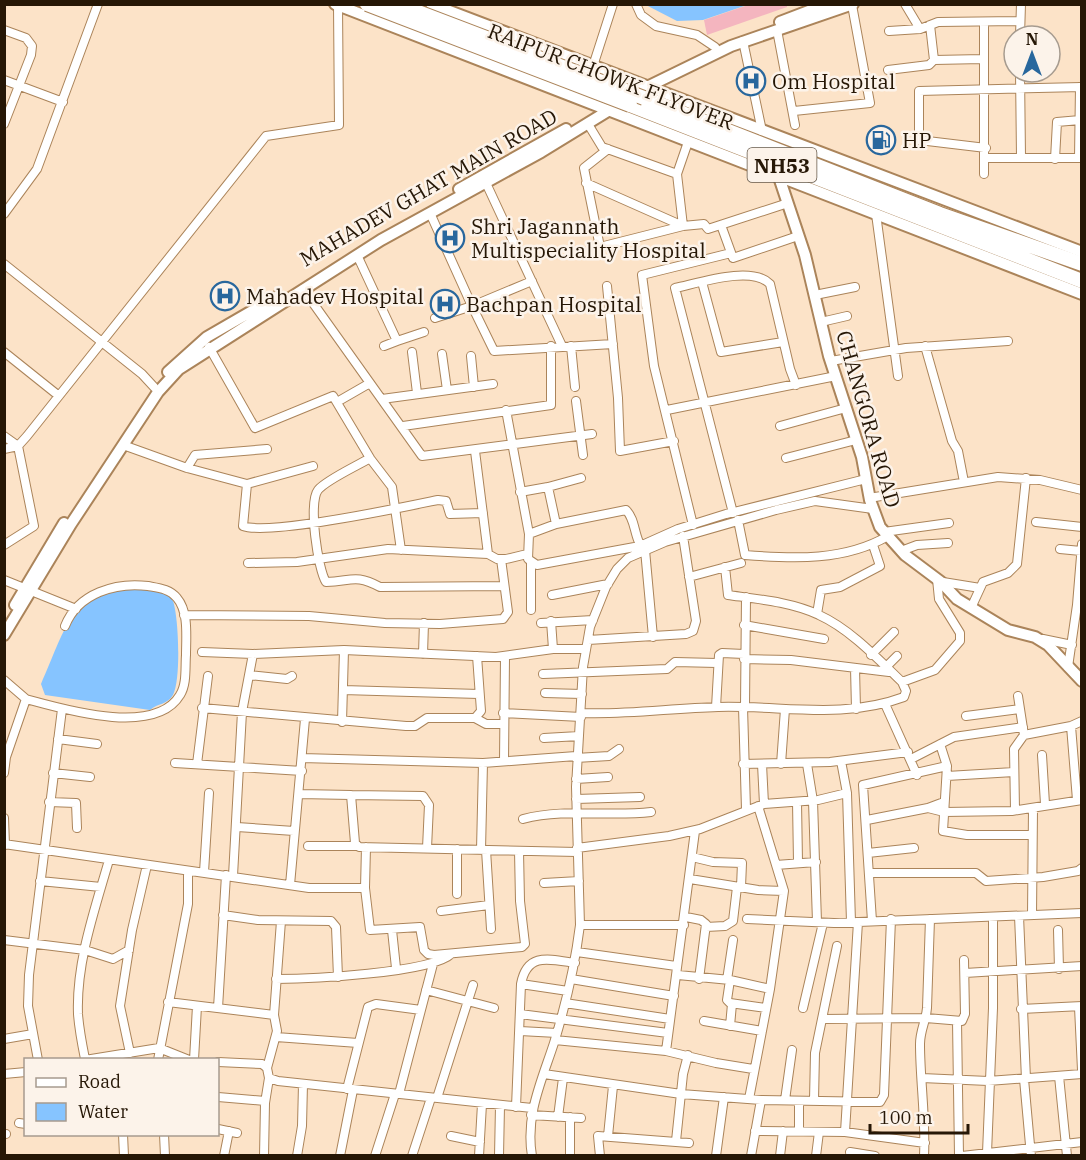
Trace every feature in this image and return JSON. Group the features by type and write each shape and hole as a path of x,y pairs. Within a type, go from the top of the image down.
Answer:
{"highway":[{"name":"RAIPUR CHOWK FLYOVER","path":"367,4 937,219 1025,238"},
{"name":"RAIPUR CHOWK FLYOVER","path":"397,4 937,219 1005,258"},
{"name":"NH53","path":"1025,238 1082,264"},
{"name":"NH53","path":"1005,258 1082,281"}],"street":[{"path":"4,214 37,169 98,4"},
{"path":"431,4 762,130 1025,238 1082,252"},
{"path":"593,66 613,4"},
{"path":"636,4 641,15 656,26 697,35 715,47"},
{"name":"MAHADEV GHAT MAIN ROAD","path":"4,623 29,588 65,520 154,387 180,358 207,337 377,235 605,109 643,85 715,47 827,4"},
{"path":"905,4 920,29"},
{"path":"890,31 920,29 938,22 1020,21 1021,4"},
{"path":"4,449 18,446 266,136 339,125 337,5 876,214 1005,258 1082,294"},
{"path":"643,85 743,41 777,30 797,14 853,5 870,103 794,111"},
{"path":"984,22 986,148 984,174"},
{"path":"930,25 934,60"},
{"path":"4,30 26,38 32,46 20,86 4,123"},
{"path":"777,30 795,125"},
{"path":"743,41 762,130"},
{"path":"888,70 929,65 934,60 983,59"},
{"path":"4,80 63,102"},
{"path":"1021,84 1022,158"},
{"path":"985,158 1080,158 1081,87 920,91 919,140 986,148"},
{"path":"4,635 29,588 123,445 158,392 179,369 210,347 357,255 588,124 605,109"},
{"path":"1055,159 1057,122 1080,120"},
{"path":"588,124 602,147 676,174"},
{"path":"683,226 676,174 688,142"},
{"path":"608,149 584,168 600,247 683,226 704,224 708,229 788,203"},
{"name":"CHANGORA ROAD","path":"779,177 856,440 871,504 886,534 901,551 939,581 957,599 1008,630 1035,637 1053,648 1082,681"},
{"path":"486,183 532,281 566,346 575,387"},
{"path":"586,183 683,226"},
{"path":"430,213 494,351 613,344"},
{"path":"876,214 898,375"},
{"path":"721,225 733,258 798,236"},
{"path":"693,525 667,410 654,366 642,275 731,253"},
{"path":"357,255 397,341"},
{"path":"4,264 103,342 154,387"},
{"path":"733,513 675,288 738,274 766,280 770,284 783,342 796,385"},
{"path":"435,318 472,306 532,281"},
{"path":"702,282 721,352 783,342"},
{"path":"607,286 620,451 674,441"},
{"path":"815,295 855,286"},
{"path":"303,289 403,426 422,456 475,451 592,434"},
{"path":"821,322 847,316"},
{"path":"384,346 424,332"},
{"path":"831,361 925,346 1008,341"},
{"path":"403,426 552,405 551,346"},
{"path":"925,346 952,441 958,451 964,482"},
{"path":"210,347 255,428 333,396 369,457 392,487 397,508 401,550"},
{"path":"4,352 59,396"},
{"path":"412,352 417,393"},
{"path":"442,354 447,390"},
{"path":"471,356 474,387"},
{"path":"667,410 836,376"},
{"path":"337,402 370,383"},
{"path":"382,399 493,384"},
{"path":"576,401 583,455"},
{"path":"780,426 846,408"},
{"path":"506,410 529,534 527,554 531,563 531,610"},
{"path":"4,435 18,446 34,526 4,544"},
{"path":"786,458 856,440"},
{"path":"123,445 187,468 247,484 313,466"},
{"path":"187,468 195,454 267,448"},
{"path":"475,451 488,554"},
{"path":"369,457 318,490 314,500 314,522 326,582 358,578 370,580 380,587 504,585"},
{"path":"531,563 548,564 642,548 738,520 815,501 871,504 911,493 998,477 1026,478 1082,490"},
{"path":"520,492 580,478"},
{"path":"971,608 980,588 988,578 1008,573 1017,564 1026,478"},
{"path":"532,1155 532,1112 556,1037 577,952 580,925 576,757 586,650 593,620 608,584 617,569 642,548 693,525 866,479"},
{"path":"247,484 243,526 258,529 314,522 438,500 446,501 450,514 483,513"},
{"path":"548,487 556,524"},
{"path":"529,534 556,524 626,510 631,515 642,548 653,637"},
{"path":"738,520 745,555 789,558 867,549 886,534 949,523"},
{"path":"1036,522 1082,527"},
{"path":"588,640 653,637 693,631 696,621 683,536"},
{"path":"901,551 917,545 948,543"},
{"path":"1068,667 1082,544"},
{"path":"817,614 821,590 840,587 880,566 873,545"},
{"path":"1060,549 1081,551"},
{"path":"248,563 320,559 401,550 488,554 501,559 527,554"},
{"path":"184,615 309,616 424,623 503,619 508,612 501,559"},
{"path":"689,578 741,563"},
{"path":"503,713 618,715 716,707 835,712 885,704 904,697 906,691 902,682 848,634 817,614 746,597 728,595 725,567"},
{"path":"4,580 29,588 76,609"},
{"path":"902,682 935,670 960,641 960,633 939,599 939,581 980,588"},
{"path":"4,680 26,699 62,709 104,716 151,715 174,704 184,686 184,615 180,602 168,590 128,584 108,587 76,609 65,626"},
{"path":"552,595 608,584"},
{"path":"746,597 743,764 747,809"},
{"path":"541,623 593,620"},
{"path":"551,621 553,649"},
{"path":"423,654 424,623"},
{"path":"744,625 824,639"},
{"path":"871,655 894,633"},
{"path":"1035,637 1071,645"},
{"path":"202,652 253,654 344,650 505,657 553,649 586,650"},
{"path":"342,722 344,650"},
{"path":"716,707 717,663 722,653 887,670"},
{"path":"218,1008 223,915 237,827 242,712 253,654"},
{"path":"475,718 480,711 477,656"},
{"path":"887,670 897,656"},
{"path":"504,761 505,657"},
{"path":"543,674 669,669 675,662 717,663"},
{"path":"855,668 856,709"},
{"path":"249,675 287,679 292,676"},
{"path":"197,764 202,708 208,676"},
{"path":"343,690 480,694"},
{"path":"545,693 582,694"},
{"path":"1015,810 1014,746 1024,731 1018,696"},
{"path":"4,773 6,757 26,699"},
{"path":"885,704 917,775"},
{"path":"202,708 305,719 406,726 415,726 427,718 475,718 486,724 503,724"},
{"path":"38,1058 28,994 49,802 62,709"},
{"path":"966,716 1020,709"},
{"path":"780,764 785,710"},
{"path":"290,885 305,719"},
{"path":"743,764 807,764 909,756 954,738 1071,726 1082,721"},
{"path":"928,808 944,812 1015,810 1079,800 1071,726"},
{"path":"544,738 579,736"},
{"path":"58,739 97,744"},
{"path":"940,744 947,766 947,795 944,802 942,827 945,832 1031,835"},
{"path":"303,758 483,763 609,756 619,749"},
{"path":"1042,755 1045,804"},
{"path":"841,761 847,793 855,922 847,1101 849,1154 875,1155"},
{"path":"175,763 302,771"},
{"path":"483,763 483,850 491,928"},
{"path":"749,1099 770,988 784,891 761,805 762,764"},
{"path":"803,1008 820,922 813,801 807,764"},
{"path":"872,921 863,785 917,775 947,766"},
{"path":"947,776 1014,772"},
{"path":"53,773 90,777"},
{"path":"576,778 608,777"},
{"path":"204,872 208,793"},
{"path":"308,846 577,850 695,831 761,805 813,801 847,793"},
{"path":"299,794 423,796 429,805 427,848"},
{"path":"351,795 361,847 368,928 372,932 420,927 425,952 451,954 522,947 525,944 520,901 519,850"},
{"path":"576,799 640,797"},
{"path":"49,802 76,803 77,828"},
{"path":"797,802 798,862"},
{"path":"867,820 928,808 944,802"},
{"path":"1032,915 1033,809"},
{"path":"523,819 544,813 613,816 651,812"},
{"path":"4,818 5,844 309,888 365,888"},
{"path":"237,827 294,831"},
{"path":"666,1051 678,975 676,966 685,921 695,831"},
{"path":"868,853 914,848"},
{"path":"457,849 457,894"},
{"path":"692,857 713,862 742,863 733,921 726,927 706,927"},
{"path":"85,1058 78,1002 85,950 109,860"},
{"path":"776,865 816,862"},
{"path":"129,1053 120,1006 147,865"},
{"path":"870,873 972,873 986,881 1067,873 1082,868"},
{"path":"158,1058 188,904 189,871"},
{"path":"690,879 784,891"},
{"path":"40,881 101,887"},
{"path":"544,883 579,881"},
{"path":"441,911 489,905"},
{"path":"747,919 855,922 1082,912"},
{"path":"223,915 281,921 327,921 334,924 338,977"},
{"path":"1019,915 1021,1009 1030,1152"},
{"path":"987,1153 991,1081 993,917"},
{"path":"924,1155 921,1028 926,1018 930,918"},
{"path":"544,1074 613,1086 681,1094 761,1100 877,1102 883,1100 891,919"},
{"path":"264,1155 265,1101 269,1078 267,1068 278,1023 274,1015 281,921"},
{"path":"580,925 705,922 699,978"},
{"path":"392,930 396,968"},
{"path":"1058,930 1059,969"},
{"path":"4,940 85,950 113,959 129,950"},
{"path":"733,940 727,1000 732,1004 766,1008"},
{"path":"814,1100 815,1053 837,946"},
{"path":"577,952 676,966"},
{"path":"276,978 338,977 433,964 451,954"},
{"path":"516,1107 521,984 525,968 532,962 548,960 575,963"},
{"path":"822,1019 926,1018 957,1021 965,1017 964,960"},
{"path":"375,1155 397,1094 433,964"},
{"path":"965,973 1082,966"},
{"path":"678,975 728,980 770,988"},
{"path":"571,979 674,996"},
{"path":"521,984 568,991"},
{"path":"412,1155 473,985"},
{"path":"426,990 494,1008"},
{"path":"168,1002 274,1015"},
{"path":"564,1002 670,1019"},
{"path":"730,1026 732,1004"},
{"path":"340,1155 358,1043 366,1012 372,1005 421,1010"},
{"path":"194,1058 197,1006"},
{"path":"1021,1009 1080,1007 1082,1070"},
{"path":"520,1014 668,1033"},
{"path":"704,1021 762,1032"},
{"path":"957,1021 961,1155 1030,1152 1082,1142"},
{"path":"520,1031 666,1051 716,1064 753,1069"},
{"path":"4,1039 33,1034"},
{"path":"276,1037 358,1043"},
{"path":"100,1058 159,1048 186,1058"},
{"path":"785,1100 792,1050"},
{"path":"676,1142 688,1055"},
{"path":"219,1062 262,1064 267,1068"},
{"path":"4,1074 24,1072"},
{"path":"922,1078 991,1081 1082,1074"},
{"path":"1059,1076 1067,1155"},
{"path":"269,1078 303,1084 516,1107 558,1117 581,1118"},
{"path":"558,1117 563,1078"},
{"path":"297,1155 302,1126 303,1084"},
{"path":"608,1136 613,1086"},
{"path":"219,1097 265,1101"},
{"path":"716,1155 724,1097"},
{"path":"751,1155 761,1100"},
{"path":"799,1101 799,1131"},
{"path":"478,1155 482,1104"},
{"path":"499,1155 501,1106"},
{"path":"570,1118 570,1155"},
{"path":"219,1129 233,1132 224,1155"},
{"path":"755,1131 849,1132 924,1143"},
{"path":"780,1155 783,1131"},
{"path":"816,1155 819,1132"},
{"path":"123,1136 124,1155"},
{"path":"164,1136 165,1155"},
{"path":"451,1136 480,1142"},
{"path":"600,1155 598,1136 689,1143"}],"shaded area":[{"path":"748,5 787,5 787,7 707,35 704,20"}],"water":[{"path":"646,5 747,5 703,20 677,21"},
{"path":"133,585 164,590 173,601 177,621 178,663 176,687 171,698 150,710 45,695 41,684 71,619 94,599"}],"place":[{"name":"Om Hospital","path":"751,81"},
{"name":"HP","path":"881,140"},
{"name":"Shri Jagannath Multispeciality Hospital","path":"450,238"},
{"name":"Mahadev Hospital","path":"225,296"},
{"name":"Bachpan Hospital","path":"445,304"}]}
